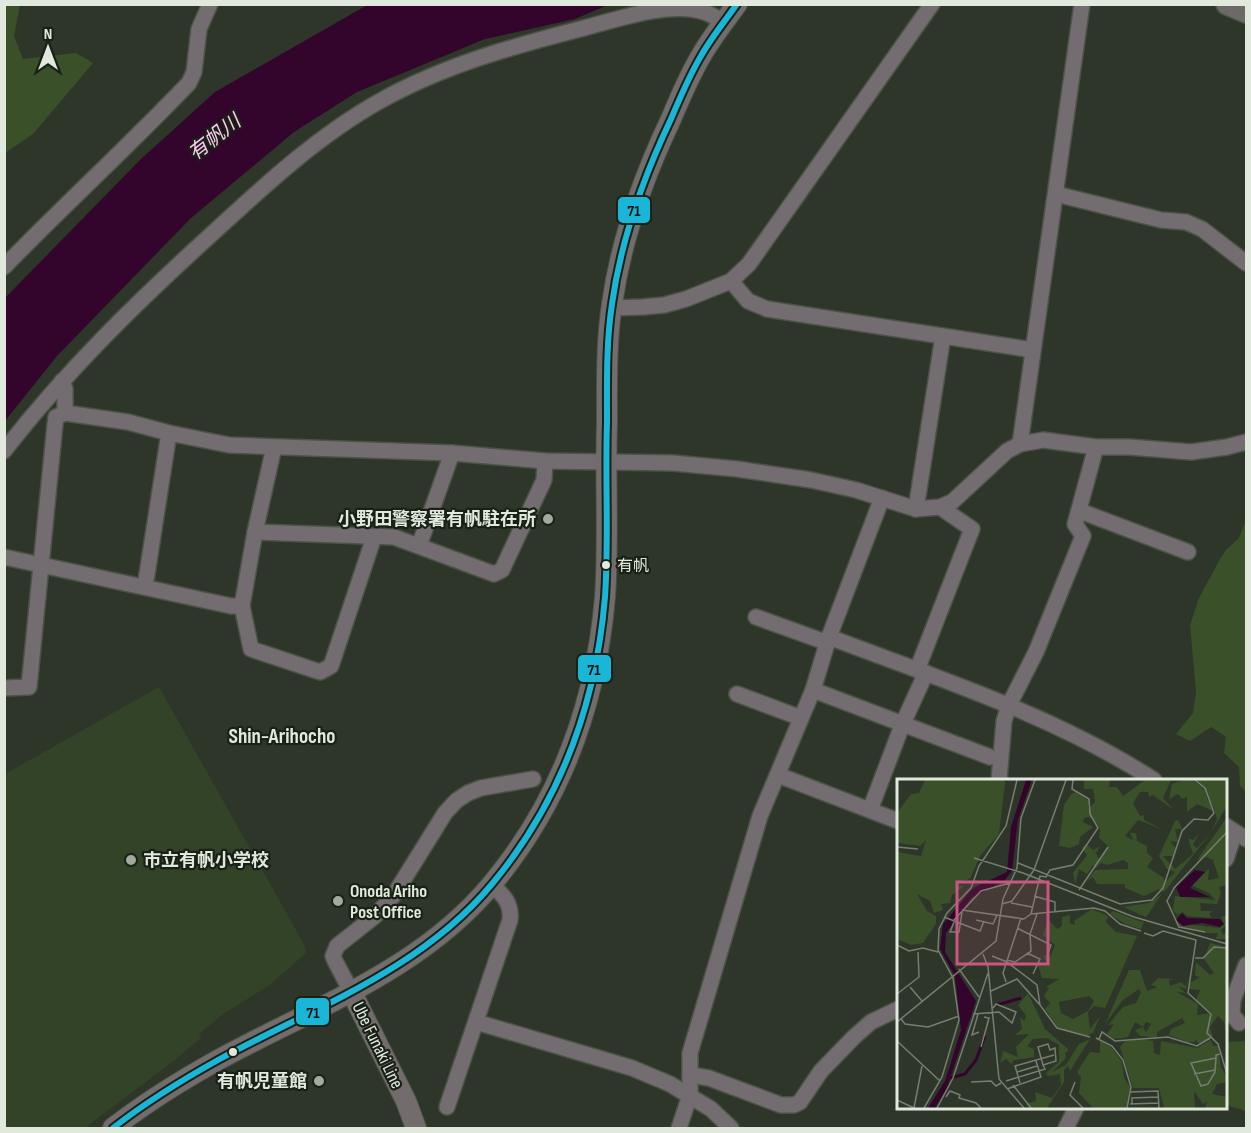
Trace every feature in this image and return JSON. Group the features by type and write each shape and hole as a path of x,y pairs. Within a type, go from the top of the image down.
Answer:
{"highway":[{"path":"1227,4 1246,12"}],"main road":[{"name":"Ube Funaki Line","path":"416,1128 401,1090 352,993 423,948 457,920 492,885 537,820 566,764 590,695 601,630 605,594 608,351 611,308 627,231 652,157 702,53 737,4"},
{"path":"113,1128 218,1060 352,993"}],"street":[{"path":"4,267 132,142 189,82 194,72 199,28 210,4"},
{"path":"611,308 664,305 686,298 731,281 749,264 932,4"},
{"path":"1020,444 1082,4"},
{"path":"4,451 62,381 172,270 261,188 333,131 380,101 432,75 486,54 632,16 676,8 705,12 724,22"},
{"path":"1056,194 1161,220 1186,222 1202,229 1246,263"},
{"path":"731,281 748,301 767,309 1033,350"},
{"path":"916,509 943,336"},
{"path":"62,381 65,389 65,413"},
{"path":"4,688 29,687 55,424 56,417 65,413 78,413 128,422 229,445 452,453 545,461 673,463 737,469 811,480 856,490 916,509 940,507 952,502 1007,451 1020,444 1043,440 1096,447 1191,452 1246,442"},
{"path":"145,587 169,433"},
{"path":"274,447 255,532 242,606 251,649 320,672 331,666 374,537"},
{"path":"999,779 1004,721 1008,705 1036,652 1083,536 1075,524 1096,447"},
{"path":"419,546 452,453"},
{"path":"255,532 394,537 494,574 502,570 544,480 545,461"},
{"path":"679,1128 690,1095 692,1075 690,1053 760,816 813,690 829,640 882,498"},
{"path":"870,810 972,529 940,507"},
{"path":"1080,511 1188,552"},
{"path":"4,557 231,606 242,606"},
{"path":"756,617 922,672 1008,705 1126,762 1152,779"},
{"path":"813,690 990,757"},
{"path":"737,694 801,718"},
{"path":"778,776 897,821"},
{"path":"352,993 334,961 334,951 337,946 375,916 394,895 445,813 456,801 468,793 533,779"},
{"path":"1227,856 1236,832"},
{"path":"447,1107 511,912 507,900 492,885"},
{"path":"1239,1023 1232,1014 1233,1000 1246,965"},
{"path":"692,1075 709,1078 781,1105 794,1106 800,1102 821,1071 854,1037 871,1022 897,1009"},
{"path":"476,1022 632,1068 690,1095 711,1109 731,1128"},
{"path":"1066,1128 1075,1109"}],"shaded area":[{"path":"5,4 20,5 14,36 23,59 76,53 93,63 33,134 5,153"},
{"path":"1246,520 1246,791 1240,786 1239,767 1224,753 1226,737 1211,727 1190,741 1176,734 1193,713 1196,692 1190,625 1199,598 1220,559 1239,538"},
{"name":"市立有帆小学校","path":"159,687 305,946 306,953 271,984 222,1015 199,1034 201,1038 175,1060 85,1128 5,1128 5,774"},
{"path":"1246,1041 1246,1111 1227,1105 1227,1042"}],"water":[{"name":"有帆川","path":"369,4 608,5 575,19 485,39 357,92 294,132 191,218 57,356 5,421 5,298 141,159 215,92"}],"transit line":[{"name":"71","path":"113,1128 151,1101 218,1060 364,985 433,940 464,914 492,884 538,819 571,750 593,675 600,637 607,553 608,348 612,304 621,256 642,186 685,87 705,49 737,4"}],"place":[{"name":"小野田警察署有帆駐在所","path":"548,519"},
{"name":"有帆","path":"606,565"},
{"name":"市立有帆小学校","path":"131,860"},
{"name":"Onoda Ariho Post Office","path":"338,901"},
{"name":"有帆児童館","path":"319,1081"}],"district":[{"name":"Shin-Arihocho","path":"282,736"}]}
